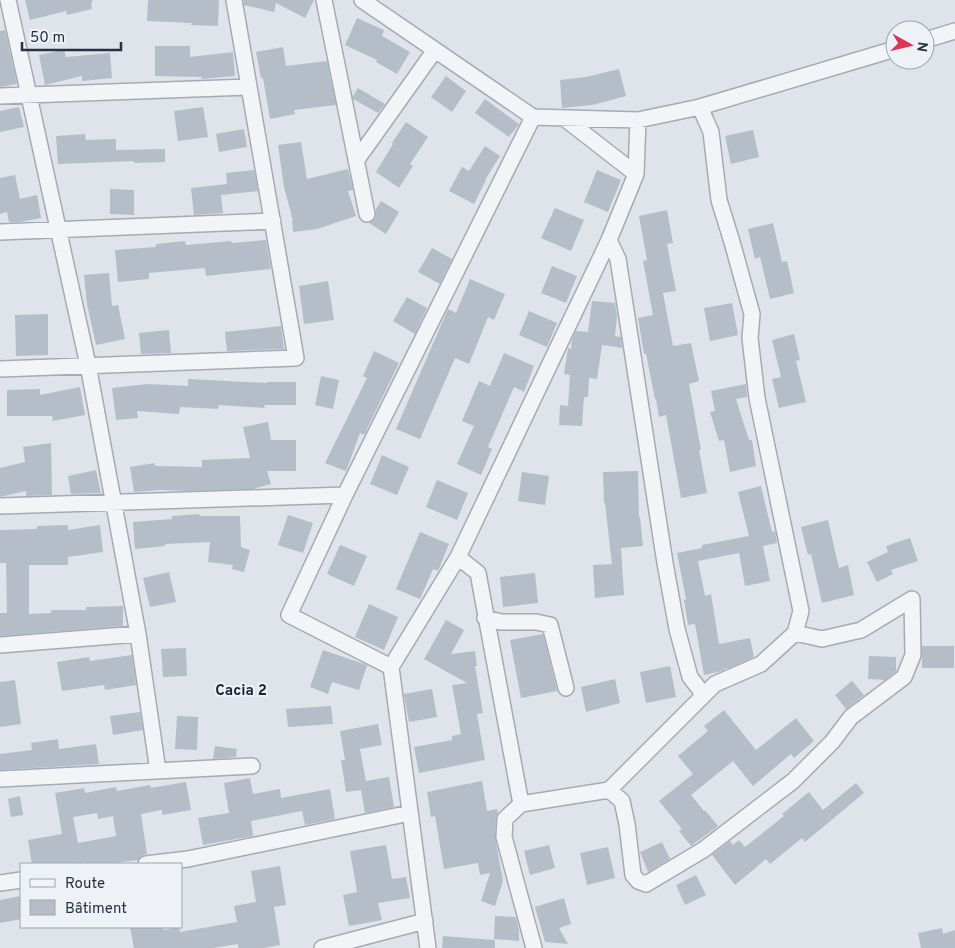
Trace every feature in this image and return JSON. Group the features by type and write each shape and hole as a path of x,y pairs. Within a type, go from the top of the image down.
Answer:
{"street":[{"path":"8,0 88,365 138,634 158,771"},
{"path":"0,369 296,358 234,0"},
{"path":"324,0 367,214"},
{"path":"362,0 533,117 638,120 700,107 885,52"},
{"path":"935,37 948,34 955,45"},
{"path":"356,161 436,50"},
{"path":"0,96 249,87"},
{"path":"534,948 504,837 505,819 521,804 609,790 715,684 761,664 796,633 800,611 756,398 750,338 752,314 719,200 711,132 700,107"},
{"path":"391,667 289,615 345,495 533,117"},
{"path":"564,118 636,174"},
{"path":"428,948 391,667 458,557 609,240 636,174 638,120"},
{"path":"0,232 273,220"},
{"path":"609,240 618,260 677,629 690,677 704,694"},
{"path":"0,506 345,495"},
{"path":"458,557 478,573 521,804"},
{"path":"609,790 622,801 627,824 633,875 638,882 646,884 704,850 793,781 832,742 851,717 904,677 914,655 912,599 861,630 822,639 796,633"},
{"path":"485,618 501,622 536,622 550,625 566,688"},
{"path":"0,645 138,634"},
{"path":"0,779 252,766"},
{"path":"154,863 188,859 410,813"},
{"path":"0,882 20,880"},
{"path":"322,948 425,921"}],"building":[{"path":"25,0 92,0 92,9 67,15 66,11 30,20"},
{"path":"148,0 219,0 218,26 147,21"},
{"path":"244,0 314,0 305,18 276,3 274,12 244,5"},
{"path":"357,18 384,30 382,36 410,52 397,74 376,62 377,60 345,45"},
{"path":"5,30 17,84 0,87 0,31"},
{"path":"155,46 190,46 190,57 233,52 235,76 202,79 202,77 155,76"},
{"path":"283,47 286,66 327,61 336,105 294,110 295,114 270,119 263,78 261,78 256,52"},
{"path":"64,50 66,57 110,53 112,78 82,81 82,76 45,85 39,55"},
{"path":"619,69 626,96 592,105 562,108 560,80 586,77"},
{"path":"446,76 466,91 452,112 431,97"},
{"path":"358,88 385,104 378,113 353,99"},
{"path":"485,99 519,124 509,137 475,113"},
{"path":"19,107 24,127 0,132 0,111"},
{"path":"203,107 208,137 178,141 174,111"},
{"path":"406,122 428,137 410,164 413,166 399,188 376,172"},
{"path":"244,129 247,147 219,152 216,134"},
{"path":"753,130 759,157 731,164 725,136"},
{"path":"85,134 86,140 116,139 116,150 165,149 165,162 134,163 134,161 58,164 56,136"},
{"path":"301,142 307,179 348,169 353,190 348,191 356,216 317,229 293,232 293,221 284,187 278,145"},
{"path":"485,146 500,156 485,180 474,204 449,191 462,167 469,171"},
{"path":"254,170 258,191 221,195 223,213 194,215 191,188 227,184 226,173"},
{"path":"597,170 621,180 608,212 584,202"},
{"path":"15,175 20,199 37,195 41,218 9,222 7,212 0,214 0,178"},
{"path":"110,189 134,190 134,215 110,214"},
{"path":"381,201 399,212 386,234 369,223 376,217 376,209"},
{"path":"555,208 584,220 571,251 541,238"},
{"path":"667,210 673,243 667,244 676,291 663,293 673,346 691,343 699,381 689,384 707,493 681,498 666,415 659,417 646,354 644,354 638,318 653,315 643,261 647,260 639,216"},
{"path":"773,223 782,262 787,261 794,293 770,299 760,257 755,259 748,229"},
{"path":"266,240 271,269 206,276 205,268 149,273 149,279 118,282 115,250 156,247 156,244 185,241 186,245"},
{"path":"432,248 452,259 440,284 418,272"},
{"path":"552,266 577,276 566,303 541,293"},
{"path":"109,273 112,306 118,305 125,339 96,345 87,304 84,275"},
{"path":"470,279 505,294 494,320 488,317 469,364 455,358 420,439 396,429 448,309 456,313"},
{"path":"328,281 334,320 304,324 299,286"},
{"path":"407,297 427,308 415,334 393,321"},
{"path":"592,301 615,303 617,316 615,336 621,337 622,348 602,345 597,379 589,378 588,397 584,397 582,426 559,425 560,405 568,406 570,375 564,374 568,348 571,349 572,339 576,331 588,332"},
{"path":"732,303 738,335 710,341 704,308"},
{"path":"529,311 557,323 547,347 519,335"},
{"path":"48,314 48,355 16,356 15,315"},
{"path":"281,326 284,349 227,351 225,332"},
{"path":"169,330 171,353 141,354 139,333"},
{"path":"794,334 800,360 796,361 806,402 779,408 772,379 781,377 772,340"},
{"path":"374,351 399,363 364,435 360,433 346,471 325,463 367,378 363,376"},
{"path":"504,353 534,366 524,392 514,387 488,447 492,449 481,475 457,464 474,426 462,421 479,381 490,386"},
{"path":"321,376 339,380 333,409 315,405"},
{"path":"188,379 267,383 296,382 296,405 264,405 265,408 219,405 218,409 180,407 179,414 137,411 138,418 116,420 112,388 147,384 188,386"},
{"path":"746,384 747,397 736,399 749,440 752,440 756,466 730,472 724,440 719,441 710,412 715,411 711,391"},
{"path":"80,387 85,415 53,421 52,416 7,416 7,390 40,389 40,395"},
{"path":"268,422 271,440 296,440 296,471 267,471 271,484 253,489 134,492 130,467 155,463 155,466 202,467 202,460 250,458 243,427"},
{"path":"51,443 52,495 26,496 26,491 0,497 0,468 25,462 23,447"},
{"path":"382,455 409,467 397,495 370,484"},
{"path":"96,470 101,493 71,494 68,476"},
{"path":"638,471 639,517 643,546 621,548 624,595 595,598 593,565 612,564 604,503 603,472"},
{"path":"522,472 549,476 545,505 518,501"},
{"path":"437,480 468,493 457,520 426,507"},
{"path":"761,486 772,532 775,531 777,543 763,546 770,581 745,586 739,553 698,561 705,596 711,594 719,644 750,638 754,657 724,670 704,675 695,624 688,625 684,600 686,599 677,553 702,548 702,545 749,536 738,492"},
{"path":"199,514 200,516 240,516 241,547 250,550 244,572 232,569 233,565 208,562 210,542 165,544 165,546 135,549 133,522 172,519 172,516"},
{"path":"288,515 313,523 303,553 278,545"},
{"path":"828,520 839,568 848,565 854,595 822,603 811,554 808,555 801,527"},
{"path":"68,525 68,530 100,525 103,552 68,557 68,565 29,565 29,614 51,613 51,610 86,610 86,607 123,606 123,626 0,636 0,613 7,613 6,563 0,563 0,530 37,529 37,526"},
{"path":"420,532 449,544 438,571 433,569 420,599 396,589"},
{"path":"910,538 918,561 891,570 893,574 877,582 867,562 888,552 886,546"},
{"path":"340,545 367,556 354,586 327,574"},
{"path":"169,572 176,602 150,607 143,578"},
{"path":"535,573 538,603 503,607 500,577"},
{"path":"369,604 398,617 384,650 355,637"},
{"path":"446,620 464,630 451,654 475,651 477,666 475,666 483,713 477,714 485,760 419,773 414,747 452,740 452,736 461,734 452,685 467,683 424,659"},
{"path":"543,634 557,691 521,698 510,640"},
{"path":"922,646 954,646 954,668 922,668"},
{"path":"186,648 187,676 163,677 161,649"},
{"path":"323,650 367,665 359,690 332,682 328,694 310,687"},
{"path":"132,655 136,685 105,690 104,685 62,691 57,662 89,657 90,661"},
{"path":"869,656 896,657 896,671 885,680 868,679"},
{"path":"670,666 676,697 646,703 640,672"},
{"path":"615,679 620,703 586,712 581,687"},
{"path":"15,680 21,724 0,727 0,682"},
{"path":"852,681 864,695 846,709 835,695"},
{"path":"432,689 437,717 409,722 404,694"},
{"path":"331,706 333,724 288,727 286,709"},
{"path":"724,710 756,750 796,718 814,741 794,758 791,754 753,786 733,761 691,795 718,826 691,846 679,831 682,829 659,801 693,774 678,756 708,731 704,726"},
{"path":"140,712 143,730 113,735 110,716"},
{"path":"177,716 198,717 197,750 175,749"},
{"path":"378,724 382,745 360,749 366,781 389,777 394,807 365,813 361,790 346,792 341,760 345,760 340,731"},
{"path":"58,739 59,749 96,744 99,764 0,770 0,754 32,750 31,743"},
{"path":"215,746 237,749 236,757 213,759"},
{"path":"250,778 253,794 280,789 281,798 330,789 335,819 305,825 302,811 251,821 253,836 203,845 198,818 229,813 224,783"},
{"path":"482,781 487,811 497,809 498,814 495,837 503,881 495,906 481,901 490,873 480,875 478,863 444,869 435,816 431,817 427,792"},
{"path":"186,782 191,810 162,815 162,810 141,814 147,854 141,856 138,860 113,863 32,863 28,840 62,834 55,793 84,788 85,793 116,787 117,791 150,785 151,788","holes":["97,813 98,819 113,816 116,836 78,843 73,817"]},
{"path":"856,783 864,793 805,842 802,838 770,864 766,859 735,885 712,855 730,841 733,845 739,840 745,847 784,816 782,814 809,792 823,810"},
{"path":"20,796 23,815 11,817 8,799"},
{"path":"662,842 670,859 648,872 640,852"},
{"path":"386,845 392,879 406,877 410,898 378,903 382,920 349,926 343,895 357,892 350,851"},
{"path":"549,845 555,868 530,875 524,851"},
{"path":"608,847 615,878 587,885 580,853"},
{"path":"280,866 286,905 274,907 280,945 264,948 238,948 238,944 213,948 134,948 130,928 163,928 164,930 179,928 180,932 237,922 234,906 256,902 251,871"},
{"path":"696,875 706,895 685,905 676,885"},
{"path":"20,896 20,919 0,923 0,900"},
{"path":"564,898 571,924 559,928 568,944 545,942 535,907"},
{"path":"495,916 516,917 519,941 494,939"},
{"path":"942,928 943,934 955,930 955,948 921,948 918,933"},
{"path":"443,936 495,940 495,948 442,948"}],"district":[{"name":"Cacia 2","path":"241,691"}]}
